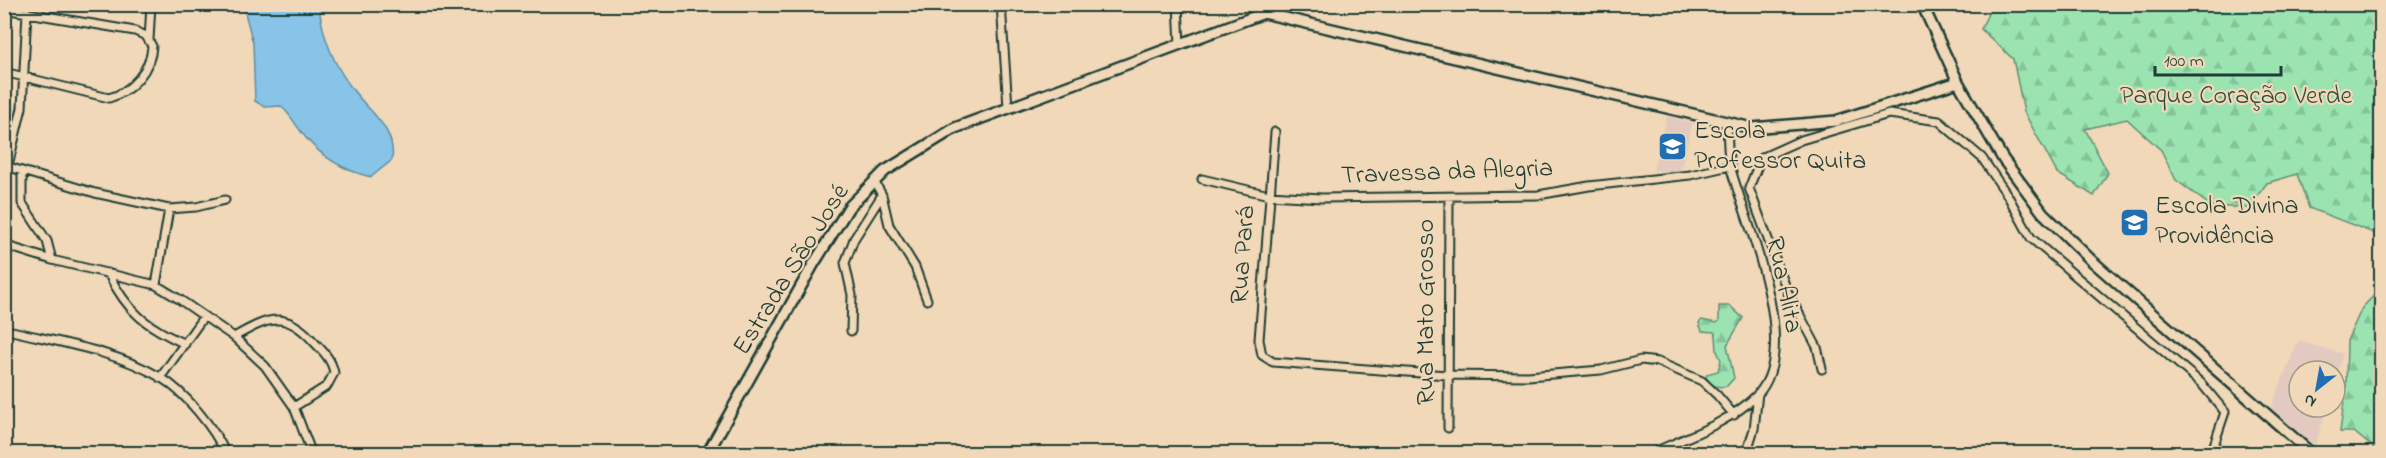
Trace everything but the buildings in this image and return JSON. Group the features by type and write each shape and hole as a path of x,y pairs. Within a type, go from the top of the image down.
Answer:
{"street":[{"path":"4,72 89,95 115,96 130,87 145,68 151,51 151,4"},
{"path":"1001,4 1008,107"},
{"path":"1178,4 1180,45"},
{"path":"1922,4 1958,82 2003,159 2043,213 2091,260 2312,453"},
{"path":"4,9 135,31 150,40"},
{"path":"1264,9 1727,124 1771,128 1836,121 1958,82"},
{"name":"Estrada São José","path":"707,453 813,265 849,207 874,181 906,155 940,136 1008,107 1180,45 1264,9"},
{"path":"4,182 22,108 27,12"},
{"path":"1822,369 1817,347 1788,293 1749,188 1761,158 1801,140 1888,114 1939,121 1982,158 2008,196 2031,238 2201,383 2225,412 2211,453"},
{"name":"Rua Alita","path":"1650,453 1734,415 1758,393 1774,364 1776,337 1756,248 1730,166 1727,124"},
{"name":"Rua Pará","path":"1275,132 1260,351 1273,362 1285,364 1447,375"},
{"name":"Travessa da Alegria","path":"1202,179 1269,195 1322,198 1538,195 1589,186 1690,175 1730,166"},
{"path":"9,167 95,193 169,209 196,207 225,200"},
{"path":"22,171 22,203 47,241 52,260"},
{"path":"874,181 882,195 889,225 915,267 927,300"},
{"path":"851,331 852,295 844,263 854,238 882,195"},
{"name":"Rua Mato Grosso","path":"1448,428 1449,196"},
{"path":"156,285 169,209"},
{"path":"4,245 52,260 156,285 204,316 234,337 265,366 294,407 312,453"},
{"path":"108,273 117,292 145,324 185,344"},
{"path":"160,378 204,316"},
{"path":"234,337 259,323 284,320 299,327 328,358 334,373 332,381 294,407"},
{"path":"4,329 116,359 160,378 205,420 226,453"},
{"path":"1447,375 1528,376 1601,370 1641,360 1658,362 1702,381 1734,415"},
{"path":"1746,453 1754,429 1758,393"}],"shaded area":[{"name":"Escola Professor Quita","path":"1667,116 1693,123 1679,174 1653,170"},
{"path":"2298,341 2343,354 2341,359 2291,359"},
{"path":"2287,368 2287,419 2323,419 2315,446 2270,410"}],"green space":[{"name":"Parque Coração Verde","path":"1992,5 2381,5 2381,236 2309,208 2297,174 2267,183 2248,208 2211,206 2176,180 2161,150 2127,119 2085,129 2108,173 2094,196 2057,173 2024,112 2013,59 1981,29"},
{"path":"2381,288 2381,454 2354,432 2340,432 2342,419 2347,419 2347,341 2362,308"},
{"path":"1719,306 1730,306 1743,318 1727,345 1734,378 1727,386 1720,387 1712,384 1706,377 1707,374 1718,371 1721,360 1717,351 1716,335 1714,332 1702,331 1699,323 1702,320 1716,323 1719,321"}],"water":[{"path":"243,5 319,5 326,39 340,71 386,130 392,149 392,160 371,177 353,171 328,158 314,146 281,106 265,107 255,101 253,43"}],"place":[{"name":"Escola Professor Quita","path":"1673,147"},
{"name":"Escola Divina Providência","path":"2134,222"}]}
